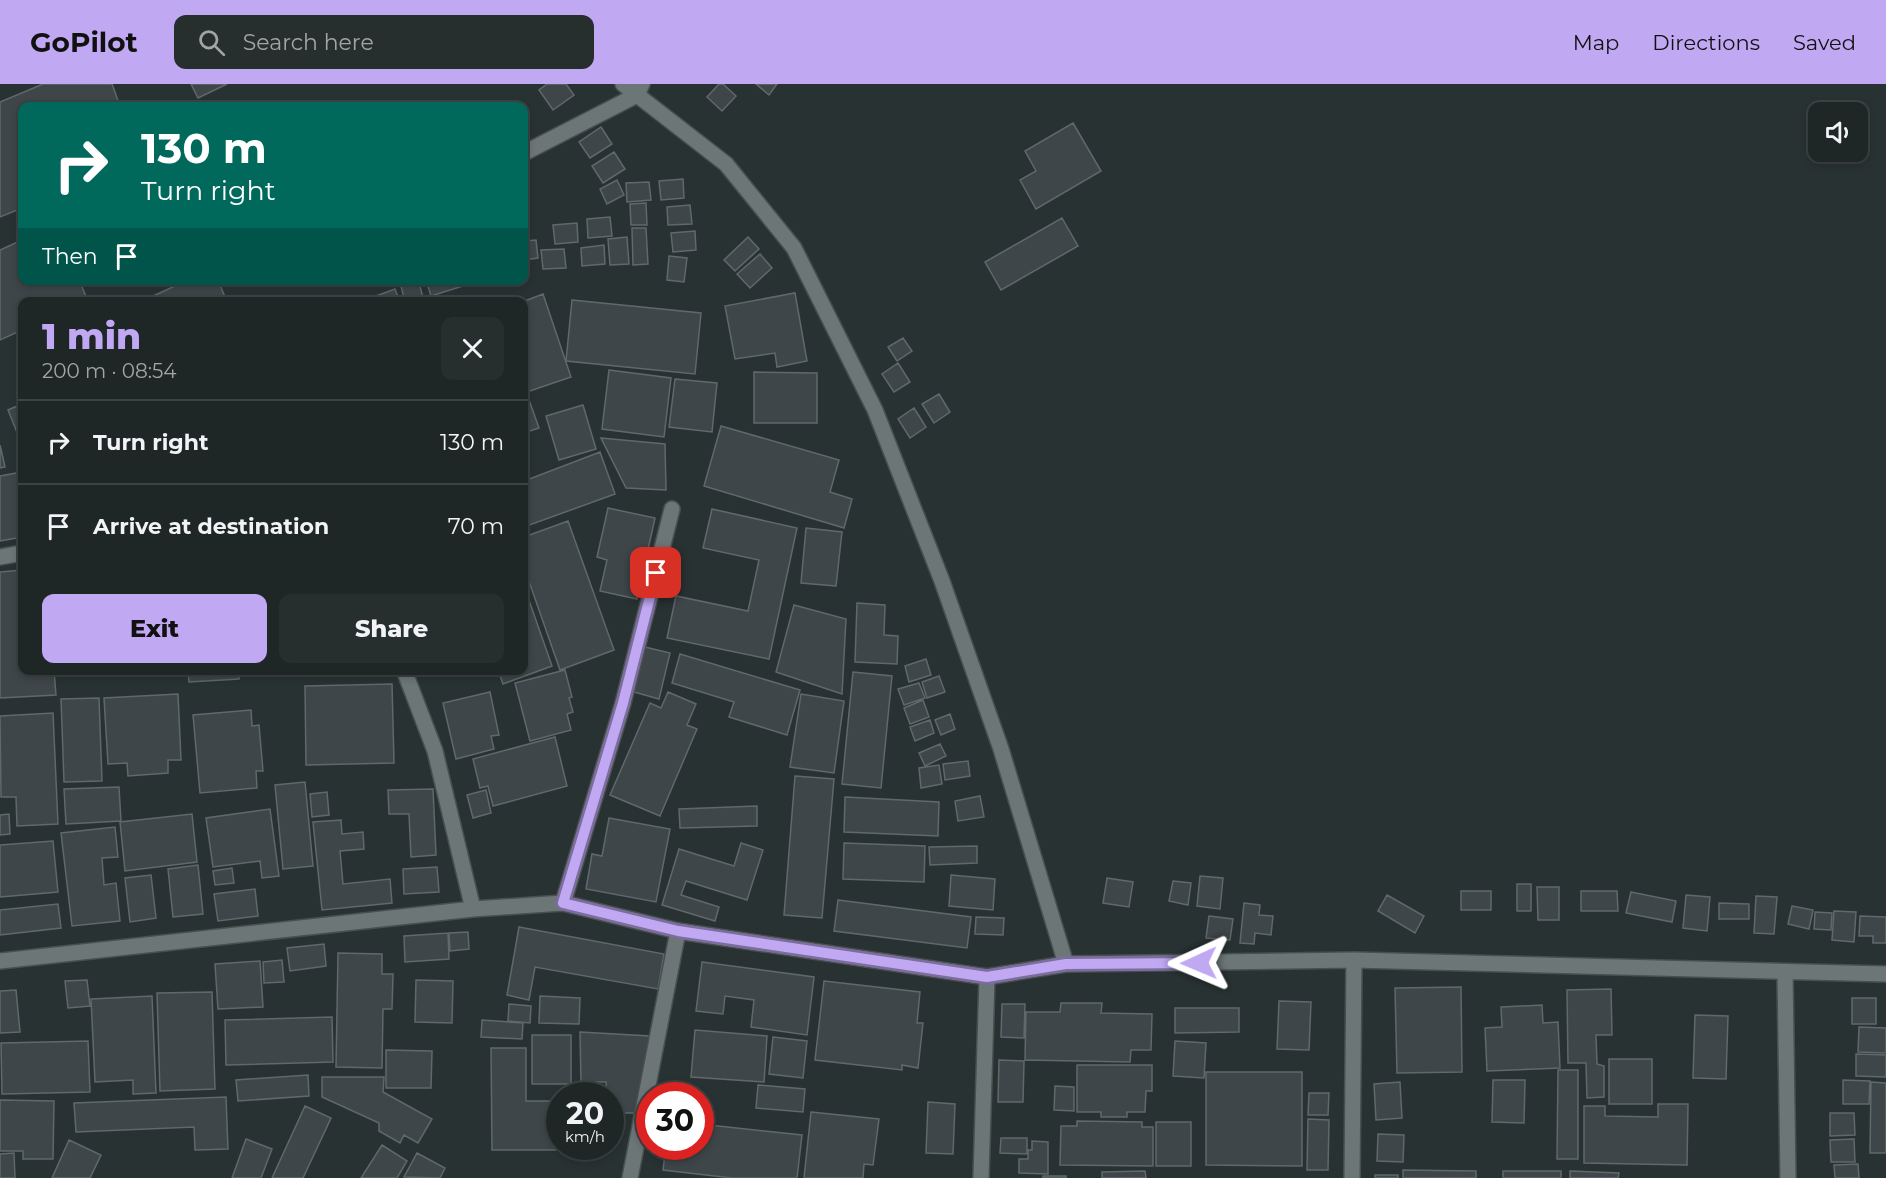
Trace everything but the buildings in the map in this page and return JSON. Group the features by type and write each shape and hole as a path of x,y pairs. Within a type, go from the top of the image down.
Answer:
{"street":[{"path":"623,84 639,89 726,164 794,248 870,399 942,581 1001,749 1066,964"},
{"path":"528,151 639,89"},
{"path":"563,903 623,703 672,509"},
{"path":"0,556 18,554"},
{"path":"406,675 435,751 473,909"},
{"path":"0,961 473,909 563,903 678,931 987,977 1066,964 1354,960 1785,974 1886,974"},
{"path":"630,1178 678,931"},
{"path":"1352,1178 1354,960"},
{"path":"1785,974 1788,1178"},
{"path":"981,1178 987,977"}],"route":[{"path":"656,573 623,703 563,903 678,931 987,977 1066,964 1199,963"}]}
